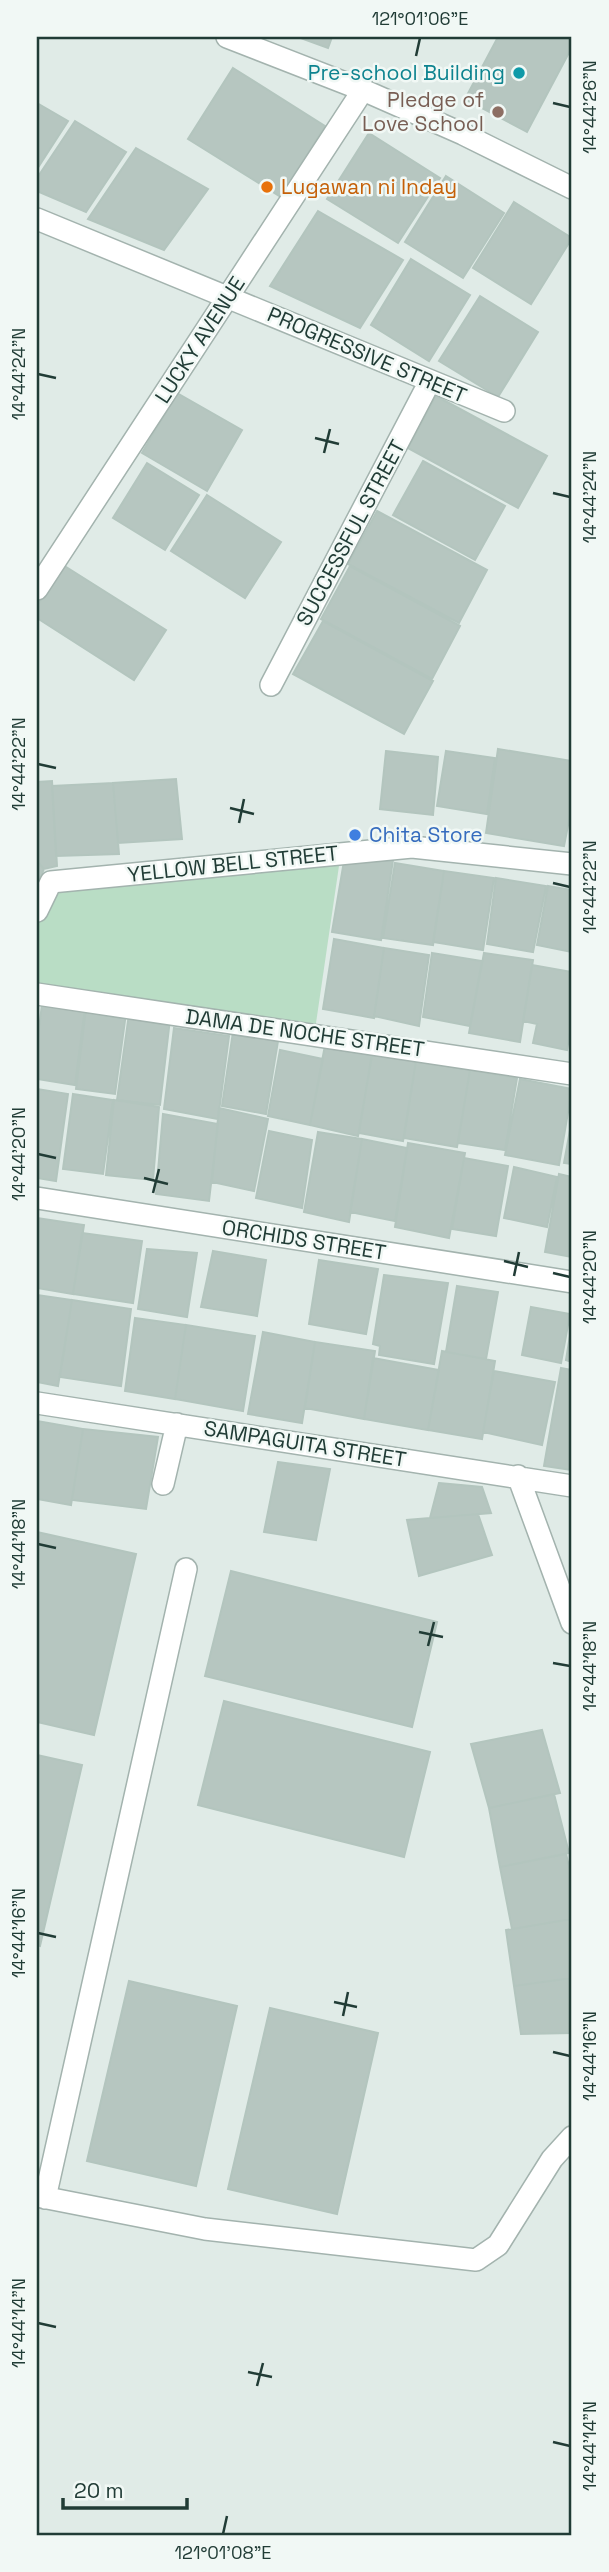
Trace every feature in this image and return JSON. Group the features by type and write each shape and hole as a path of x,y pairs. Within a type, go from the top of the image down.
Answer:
{"street":[{"path":"227,37 363,90 463,134 572,188"},
{"name":"LUCKY AVENUE","path":"37,589 363,90"},
{"name":"PROGRESSIVE STREET","path":"37,219 504,411"},
{"name":"SUCCESSFUL STREET","path":"271,685 430,381"},
{"name":"YELLOW BELL STREET","path":"37,911 51,882 412,847 572,864"},
{"name":"DAMA DE NOCHE STREET","path":"37,994 572,1074"},
{"name":"ORCHIDS STREET","path":"37,1198 572,1282"},
{"name":"SAMPAGUITA STREET","path":"37,1403 572,1486"},
{"path":"163,1484 177,1424"},
{"path":"518,1476 572,1623"},
{"path":"186,1569 41,2197 205,2229 477,2260 498,2245 552,2159 572,2137"}],"green space":[{"path":"340,859 315,1030 37,989 37,921 54,886"}],"building":[{"path":"298,37 332,37 328,48"},
{"name":"Pre-school Building","path":"498,37 572,37 572,47 527,132 465,99"},
{"path":"233,68 325,126 281,197 188,139"},
{"path":"37,103 68,121 37,169"},
{"path":"75,121 126,152 86,212 37,191 37,178"},
{"path":"369,133 440,178 398,243 327,199"},
{"path":"136,148 208,189 164,250 88,219"},
{"path":"446,176 504,213 463,278 405,242"},
{"path":"514,202 572,238 531,304 473,268"},
{"path":"318,211 403,260 360,328 270,286"},
{"path":"411,259 470,295 429,361 371,325"},
{"path":"480,296 538,332 498,397 439,361"},
{"path":"177,393 242,430 207,491 142,453"},
{"path":"436,396 547,456 518,508 408,448"},
{"path":"423,461 505,506 475,560 393,515"},
{"path":"147,463 199,495 165,550 113,518"},
{"path":"207,495 281,542 245,598 171,551"},
{"path":"377,511 487,570 459,623 348,564"},
{"path":"63,565 166,630 134,680 37,618 37,606"},
{"path":"350,566 460,626 432,679 321,619"},
{"path":"323,621 433,681 404,734 293,674"},
{"path":"498,749 572,761 572,805 564,846 486,833"},
{"path":"386,751 438,757 433,815 380,809"},
{"path":"446,751 495,758 487,814 437,806"},
{"path":"176,779 182,839 118,843 113,783"},
{"path":"52,781 57,866 44,869 37,861 37,782"},
{"path":"113,783 119,854 56,856 52,786"},
{"path":"393,860 381,940 332,932 344,861"},
{"path":"37,861 44,869 37,884"},
{"path":"395,863 444,871 433,945 383,938"},
{"path":"444,871 494,878 483,950 433,942"},
{"path":"496,878 546,886 533,952 487,944"},
{"path":"548,886 572,890 572,952 537,945"},
{"path":"334,939 384,948 374,1018 323,1009"},
{"path":"384,948 429,955 419,1026 374,1016"},
{"path":"432,953 482,961 470,1026 423,1017"},
{"path":"484,953 533,960 520,1042 469,1033"},
{"path":"532,965 572,972 572,1020 567,1050 533,1043 537,1024 523,1021"},
{"path":"42,1004 85,1008 75,1085 37,1079 37,1046"},
{"path":"86,1009 126,1013 115,1094 76,1089"},
{"path":"129,1014 170,1019 160,1105 117,1100"},
{"path":"174,1028 229,1036 218,1119 164,1109"},
{"path":"233,1032 278,1041 266,1114 222,1106"},
{"path":"326,1040 373,1050 358,1136 310,1125"},
{"path":"280,1050 323,1059 310,1125 268,1116"},
{"path":"372,1053 416,1061 403,1141 359,1133"},
{"path":"416,1061 470,1070 457,1147 404,1138"},
{"path":"470,1070 517,1078 505,1150 458,1143"},
{"path":"520,1079 572,1089 559,1165 505,1155"},
{"path":"37,1089 68,1094 56,1181 37,1178"},
{"path":"73,1094 113,1100 103,1174 63,1169"},
{"path":"114,1100 159,1107 153,1180 106,1175"},
{"path":"219,1108 268,1119 254,1191 212,1182"},
{"path":"163,1114 218,1124 209,1201 156,1194"},
{"path":"572,1119 572,1164 564,1163"},
{"path":"269,1131 312,1140 302,1208 256,1198"},
{"path":"318,1132 362,1139 349,1222 304,1212"},
{"path":"362,1139 407,1148 395,1221 350,1212"},
{"path":"408,1143 465,1153 449,1238 395,1227"},
{"path":"464,1158 508,1166 496,1236 452,1229"},
{"path":"514,1167 557,1177 547,1227 504,1218"},
{"path":"559,1174 572,1177 572,1257 545,1252"},
{"path":"37,1218 84,1225 73,1294 37,1288"},
{"path":"82,1233 142,1241 133,1303 73,1294"},
{"path":"147,1249 197,1253 187,1317 138,1309"},
{"path":"213,1251 266,1260 257,1316 201,1307"},
{"path":"319,1260 378,1269 366,1334 309,1324"},
{"path":"384,1275 448,1283 434,1364 379,1355 380,1346 373,1344"},
{"path":"457,1286 498,1292 486,1359 446,1352"},
{"path":"37,1295 72,1300 58,1386 37,1382"},
{"path":"72,1300 131,1309 121,1386 60,1377"},
{"path":"531,1307 570,1314 561,1363 522,1355"},
{"path":"135,1318 186,1325 175,1399 125,1391"},
{"path":"572,1323 572,1362 566,1360"},
{"path":"186,1325 255,1336 243,1411 175,1399"},
{"path":"263,1332 315,1342 302,1423 248,1414"},
{"path":"315,1342 375,1351 364,1419 305,1408"},
{"path":"442,1351 495,1361 482,1439 428,1430"},
{"path":"373,1358 439,1370 428,1430 364,1419"},
{"path":"561,1368 572,1370 572,1470 544,1466"},
{"path":"494,1371 555,1382 542,1445 483,1432"},
{"path":"37,1421 83,1429 71,1505 37,1499"},
{"path":"83,1429 158,1437 146,1509 72,1500"},
{"path":"278,1462 330,1469 316,1540 264,1532"},
{"path":"439,1483 482,1487 491,1513 430,1518"},
{"path":"478,1514 492,1555 419,1576 407,1520"},
{"path":"37,1532 136,1554 94,1735 37,1722"},
{"path":"231,1571 437,1622 412,1727 205,1676"},
{"path":"224,1701 430,1752 404,1857 198,1805"},
{"path":"542,1730 560,1793 489,1808 471,1744"},
{"path":"37,1755 82,1765 40,1946 37,1945"},
{"path":"554,1794 569,1853 500,1867 489,1808"},
{"path":"566,1854 572,1878 572,1919 512,1929 500,1867"},
{"path":"572,1919 572,1978 514,1986 506,1930"},
{"path":"572,1978 572,2033 521,2034 514,1986"},
{"path":"129,1981 237,2006 196,2186 87,2161"},
{"path":"270,2008 378,2033 337,2214 228,2189"}],"place":[{"name":"Pre-school Building","path":"519,73"},
{"name":"Pledge of Love School","path":"498,112"},
{"name":"Lugawan ni Inday","path":"267,187"},
{"name":"Chita Store","path":"355,835"}]}
